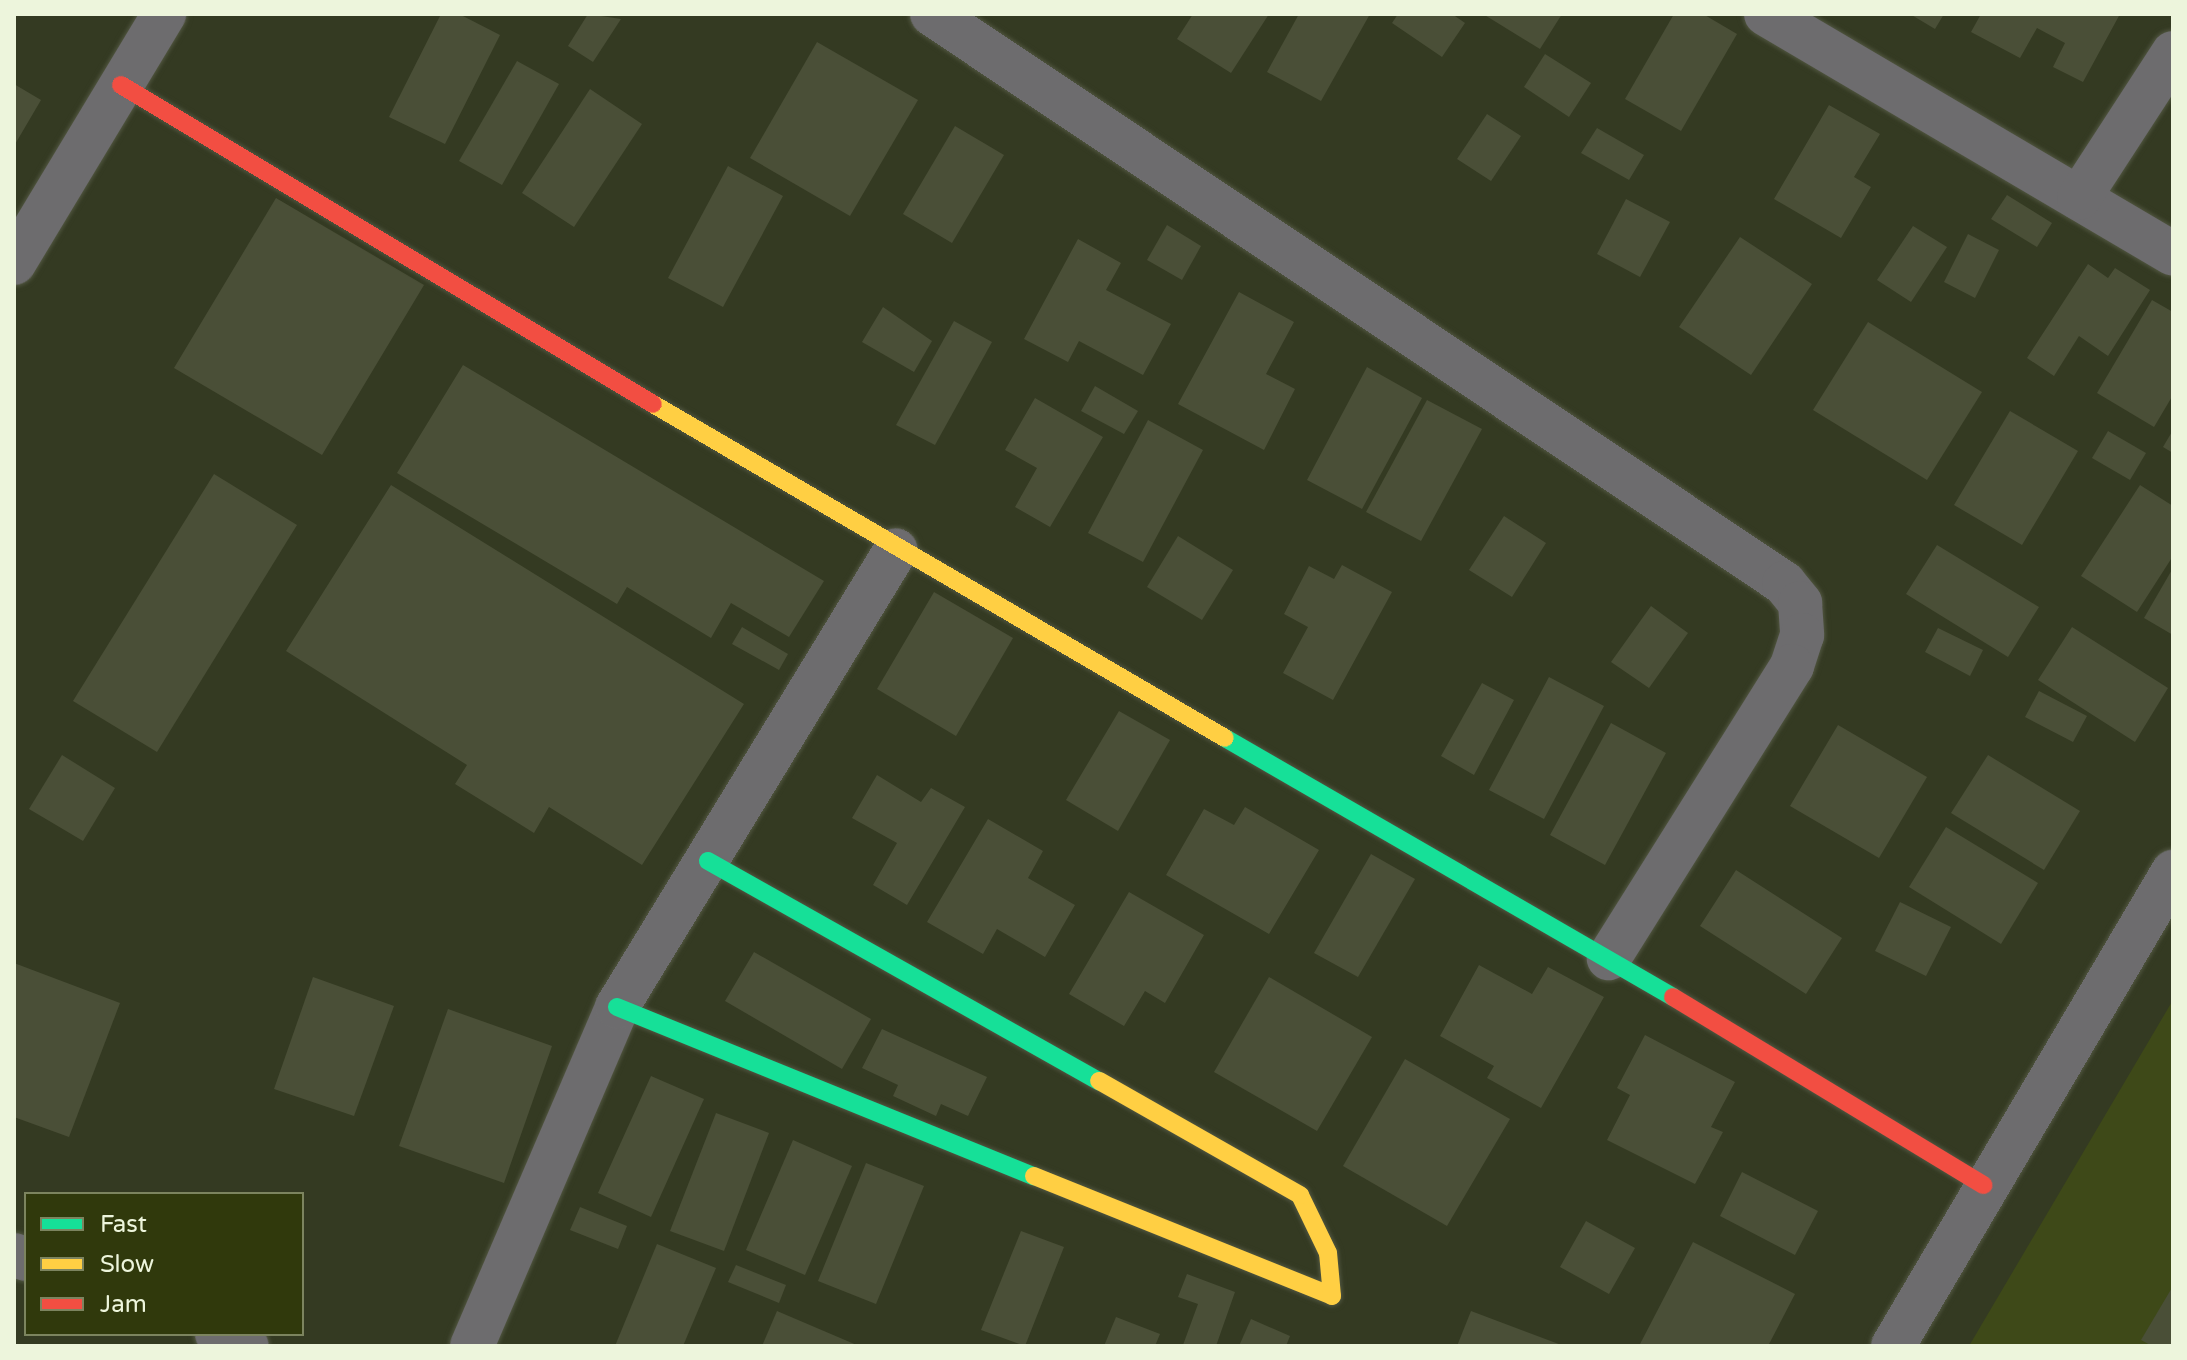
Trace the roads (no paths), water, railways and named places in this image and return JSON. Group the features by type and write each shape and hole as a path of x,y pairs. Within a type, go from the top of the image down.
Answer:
{"street":[{"path":"14,263 164,14"},
{"path":"932,14 1784,583 1800,603 1802,635 1792,666 1609,958"},
{"path":"1766,14 2173,254"},
{"path":"2079,198 2173,53"},
{"path":"121,85 896,550 1609,958 1984,1185"},
{"path":"472,1346 617,1007 896,550"},
{"path":"617,1007 1332,1296 1328,1253 1300,1195 708,861"},
{"path":"1893,1346 1984,1185 2173,872"},
{"path":"222,1336 247,1346"}]}
